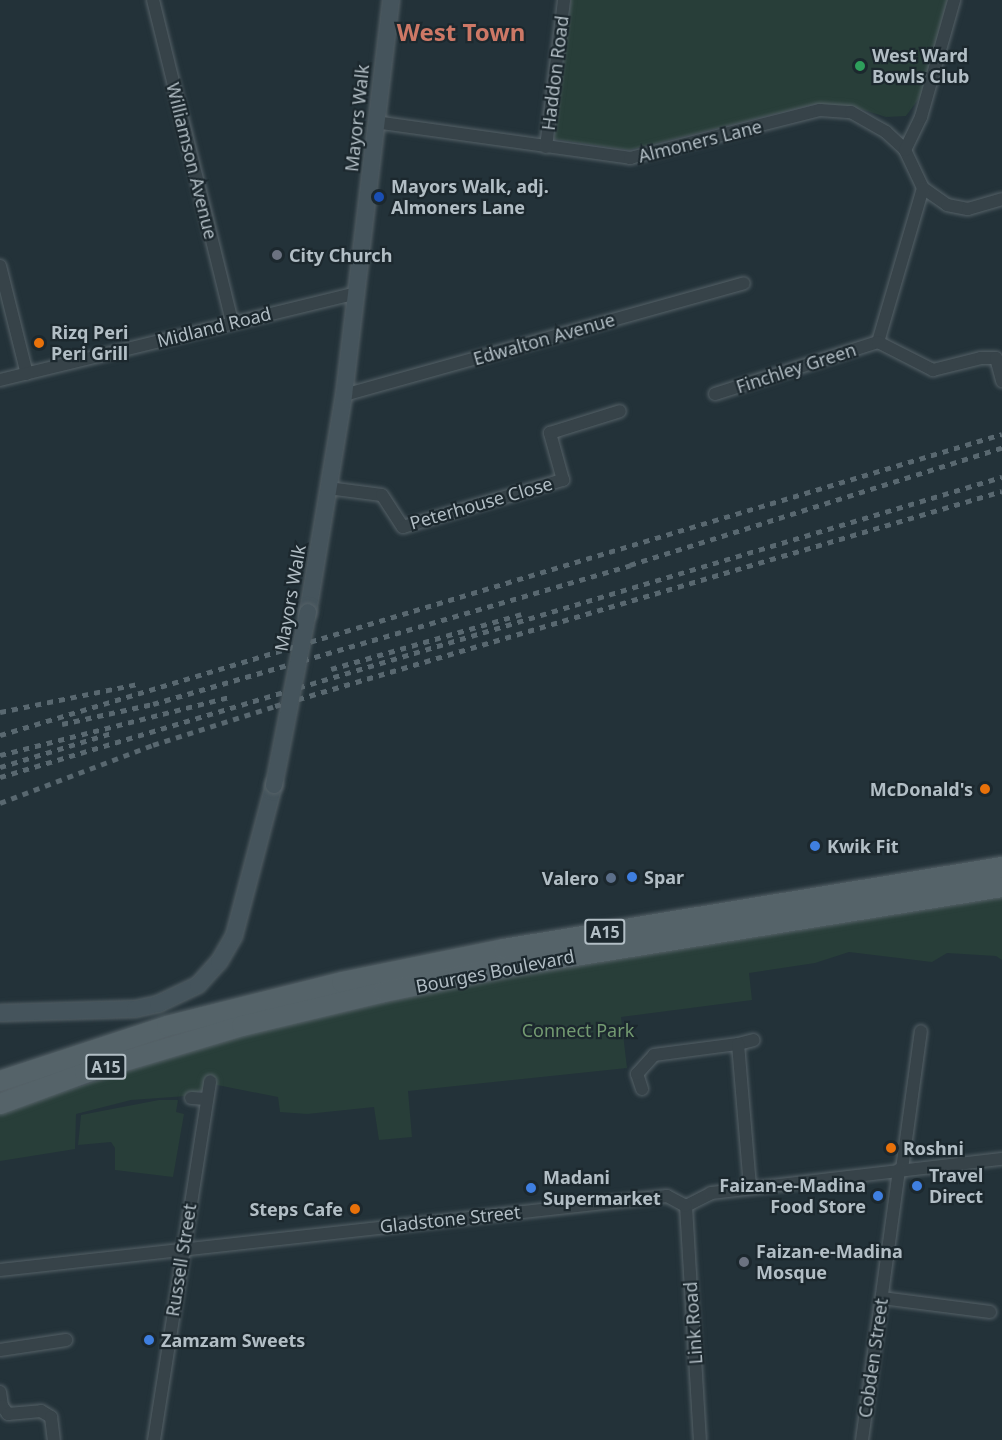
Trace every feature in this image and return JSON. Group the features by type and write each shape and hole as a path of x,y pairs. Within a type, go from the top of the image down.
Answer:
{"main road":[{"name":"Bourges Boulevard","path":"0,1081 167,1026 342,982 504,949 1002,867"},
{"name":"Bourges Boulevard","path":"0,1104 86,1073 242,1026 384,992 507,967 1002,887"}],"street":[{"name":"Williamson Avenue","path":"153,0 232,321"},
{"name":"Mayors Walk","path":"0,1013 135,1009 158,1004 198,985 219,962 234,936 274,785 308,612 344,395 358,293 375,122 391,0"},
{"name":"Haddon Road","path":"546,147 564,0"},
{"path":"954,0 921,117 905,150 923,188 947,205 968,209 1002,199"},
{"name":"Almoners Lane","path":"375,122 630,158 820,110 851,112 886,132 905,150"},
{"name":"Finchley Green","path":"878,342 923,188"},
{"path":"0,266 27,374"},
{"name":"Edwalton Avenue","path":"344,395 744,283"},
{"name":"Midland Road","path":"0,380 232,321 358,293"},
{"name":"Finchley Green","path":"715,394 878,342 933,370 981,358 996,358 1002,381"},
{"name":"Peterhouse Close","path":"328,488 382,495 403,527 564,480 550,433 620,411"},
{"name":"Cobden Street","path":"862,1440 921,1031"},
{"path":"642,1089 637,1074 654,1055 754,1040"},
{"path":"738,1044 750,1187"},
{"name":"Russell Street","path":"154,1440 210,1081"},
{"path":"191,1098 207,1099"},
{"path":"686,1206 711,1192 901,1169 1002,1160"},
{"name":"Gladstone Street","path":"0,1270 667,1196 686,1206"},
{"name":"Link Road","path":"686,1206 700,1440"},
{"path":"882,1299 990,1312"},
{"path":"0,1350 66,1340"},
{"path":"0,1392 2,1406 8,1414 41,1412 51,1417 54,1440"}],"green space":[{"path":"571,0 947,0 923,93 906,116 886,117 854,107 815,104 629,150 554,139"},
{"name":"Connect Park","path":"1002,897 1002,960 996,956 947,953 932,962 849,952 815,963 749,973 752,1000 621,1017 627,1068 408,1091 412,1137 379,1140 374,1107 307,1114 280,1112 278,1097 217,1085 187,1096 131,1100 76,1114 75,1149 0,1161 0,1112 227,1039 369,1005 546,970"},
{"path":"159,1100 178,1100 176,1112 184,1114 173,1177 115,1170 115,1148 111,1142 78,1145 81,1115"}],"railway":[{"path":"0,735 1002,434"},
{"path":"62,724 153,704 630,565 1002,448"},
{"path":"0,777 1002,477"},
{"path":"0,803 153,745 275,706 1002,491"},
{"path":"331,669 521,614"},
{"path":"0,712 138,684"},
{"path":"0,755 230,697"},
{"path":"0,767 112,733"}],"place":[{"name":"West Ward Bowls Club","path":"860,66"},
{"name":"Mayors Walk, adj. Almoners Lane","path":"379,197"},
{"name":"City Church","path":"277,255"},
{"name":"Rizq Peri Peri Grill","path":"39,343"},
{"name":"McDonald's","path":"985,789"},
{"name":"Kwik Fit","path":"815,846"},
{"name":"Spar","path":"632,877"},
{"name":"Valero","path":"611,878"},
{"name":"Roshni","path":"891,1148"},
{"name":"Travel Direct","path":"917,1186"},
{"name":"Madani Supermarket","path":"531,1188"},
{"name":"Faizan-e-Madina Food Store","path":"878,1196"},
{"name":"Steps Cafe","path":"355,1209"},
{"name":"Faizan-e-Madina Mosque","path":"744,1262"},
{"name":"Zamzam Sweets","path":"149,1340"}],"district":[{"name":"West Town","path":"461,32"}]}
